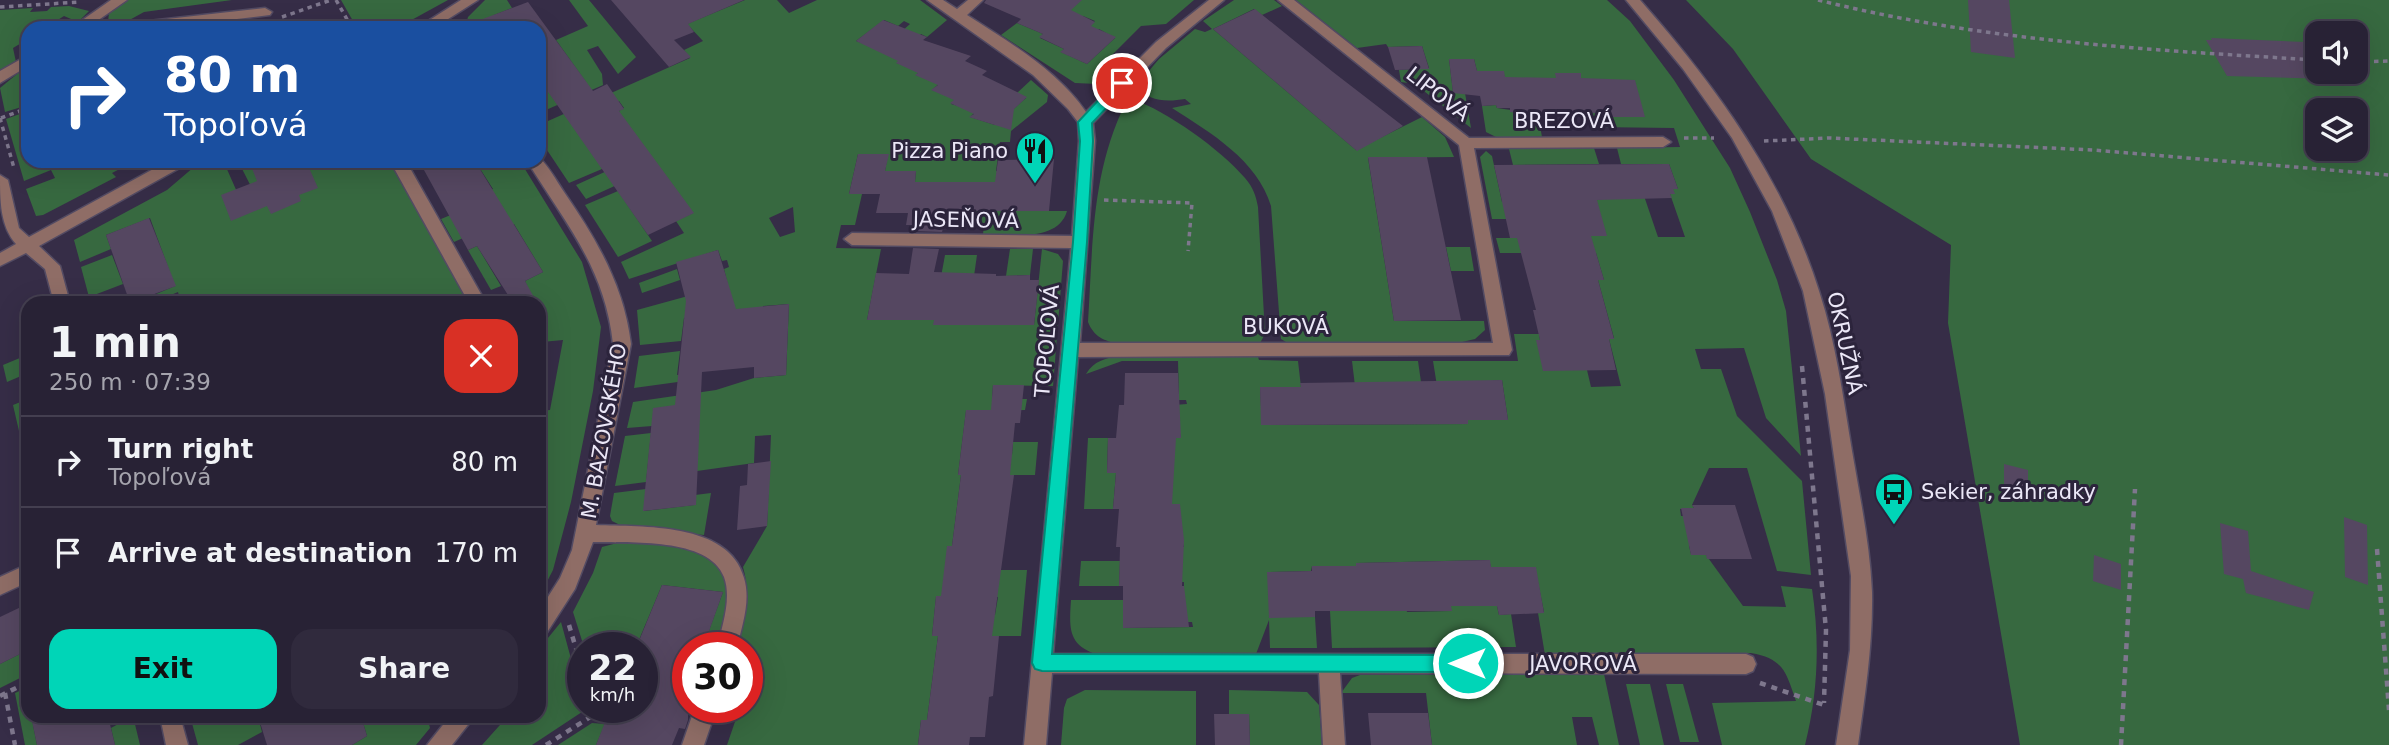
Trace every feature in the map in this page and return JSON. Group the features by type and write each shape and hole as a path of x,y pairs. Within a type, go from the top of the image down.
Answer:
{"street":[{"path":"448,21 471,0"},
{"path":"934,0 1054,85 1078,110 1085,122 1161,45 1217,0"},
{"path":"957,16 976,0"},
{"name":"LIPOVÁ","path":"1285,0 1466,142 1503,350"},
{"name":"OKRUŽNÁ","path":"1633,0 1707,89 1742,141 1769,190 1810,289 1833,390 1862,590 1862,632 1847,745"},
{"path":"88,21 118,1"},
{"path":"185,21 265,12"},
{"path":"0,78 21,64"},
{"name":"TOPOĽOVÁ","path":"1035,745 1080,242 1087,141 1085,122"},
{"name":"BREZOVÁ","path":"1466,142 1670,140"},
{"path":"0,260 167,168"},
{"path":"402,168 474,296"},
{"name":"M. BAZOVSKÉHO","path":"540,168 593,250 612,285 621,323 622,344 587,533 575,570 546,617"},
{"path":"0,180 12,231 52,266 60,296"},
{"name":"JASEŇOVÁ","path":"852,239 1080,242"},
{"name":"BUKOVÁ","path":"1069,350 1503,350"},
{"path":"587,533 666,538 712,548 724,557 737,579 739,600 731,632"},
{"path":"0,586 21,576"},
{"name":"JAVOROVÁ","path":"1042,663 1746,664"},
{"path":"1329,663 1334,745"},
{"path":"172,723 177,745"},
{"path":"438,745 453,723"},
{"path":"693,745 701,723"}],"path":[{"path":"278,19 331,0"},
{"path":"336,0 348,21"},
{"path":"1818,0 1867,14 1993,35 2305,59"},
{"path":"0,7 45,2 118,1"},
{"path":"2368,62 2389,61"},
{"path":"17,179 0,118 21,110"},
{"path":"1714,129 1720,138"},
{"path":"1670,140 1712,138"},
{"path":"1742,141 1829,138 2092,150 2389,176"},
{"path":"1096,200 1192,202 1188,251"},
{"path":"1801,357 1826,630 1822,719"},
{"path":"2121,745 2135,489"},
{"path":"2377,549 2389,710"},
{"path":"566,614 571,632"},
{"path":"15,745 2,694 21,685"},
{"path":"1785,692 1824,705"},
{"path":"547,745 578,723"}],"green space":[{"path":"128,0 232,0 144,12 128,21 108,21 109,13"},
{"path":"341,0 448,0 410,21 353,21"},
{"path":"485,0 507,0 512,8 494,15 498,21 467,21"},
{"path":"569,0 589,0 636,57 618,74 598,46 587,50 602,74 603,85 546,110 546,87 552,96 586,82 556,40 588,26"},
{"path":"745,0 777,0 789,13 817,0 920,0 947,20 927,37 921,34 916,39 901,32 910,24 904,21 898,26 884,20 856,41 902,58 897,63 920,71 916,75 942,81 932,90 957,97 951,104 976,111 970,117 995,125 1026,98 1017,93 1031,80 1048,95 1047,102 1011,131 1010,142 1000,142 996,171 1003,172 998,211 1067,211 1062,221 1054,228 1031,234 983,234 984,225 972,225 915,182 916,171 885,171 888,154 858,154 849,194 862,194 855,225 841,225 836,248 881,249 867,320 900,320 901,316 1001,325 1034,325 1042,249 1058,254 1063,261 1053,386 993,385 992,399 1027,399 1025,410 966,411 952,546 947,546 990,570 1027,570 1021,636 983,636 986,614 995,615 998,597 936,597 932,636 938,636 927,720 921,720 918,745 727,745 735,723 763,723 763,632 740,632 747,588 743,567 767,526 771,435 755,436 754,463 697,471 652,426 627,428 633,402 716,390 754,378 786,375 789,304 763,306 762,316 725,313 684,318 681,341 640,345 637,310 728,285 724,269 729,267 727,260 722,261 718,250 629,279 621,262 684,233 676,221 693,213 641,174 586,199 576,185 631,160 619,111 624,108 619,101 594,111 602,169 569,183 546,148 546,122 690,58 684,50 703,41 687,24","holes":["793,207 795,232 780,237 769,218"]},
{"path":"1049,0 1194,0 1166,24 1141,26 1105,62 1114,78 1097,84 1075,83 1001,35 1017,23 1043,34 1040,38 1087,64 1115,38 1099,29 1095,34 1086,29 1095,21 1083,16 1079,19"},
{"path":"1234,0 1274,0 1282,6 1262,15 1254,9 1213,29 1356,150 1422,117 1445,137 1454,157 1368,158 1394,321 1484,321 1485,330 1475,339 1462,342 1286,342 1281,339 1271,206 1264,190 1244,161 1231,149 1172,108 1191,104 1185,99 1158,100 1146,95 1137,85 1159,59 1195,29 1205,32 1212,29 1203,21"},
{"path":"1296,0 1607,0 1630,21 1674,80 1730,168 1777,280 1786,311 1801,456 1766,418 1744,348 1695,349 1701,369 1721,369 1737,416 1802,481 1811,575 1777,571 1747,468 1709,468 1692,505 1694,508 1680,509 1681,516 1695,516 1689,546 1691,554 1706,555 1743,606 1786,607 1781,586 1812,589 1816,667 1813,706 1805,745 1722,745 1712,703 1796,701 1782,668 1771,659 1751,653 1545,655 1538,613 1544,612 1535,567 1491,567 1489,560 1357,563 1356,566 1312,566 1311,571 1267,572 1315,617 1317,648 1270,648 1269,620 1256,654 1099,655 1081,647 1076,641 1070,620 1071,600 1123,600 1123,628 1193,627 1192,622 1183,622 1184,582 1178,582 1179,547 1184,547 1172,504 1163,438 1181,438 1174,405 1187,404 1186,400 1179,400 1178,361 1122,361 1086,374 1096,363 1120,356 1258,357 1259,360 1298,361 1301,387 1260,388 1262,425 1468,424 1468,420 1508,420 1502,380 1437,386 1433,361 1518,361 1514,334 1539,334 1540,340 1536,340 1587,370 1591,387 1621,386 1609,339 1614,338 1598,280 1604,280 1596,253 1500,253 1496,238 1547,238 1518,219 1492,219 1480,157 1486,151 1492,156 1502,202 1598,200 1642,190 1658,237 1685,237 1670,194 1673,189 1678,189 1669,164 1621,164 1617,148 1680,147 1674,128 1593,127 1589,113 1604,113 1605,117 1631,113 1633,117 1645,117 1581,78 1580,73 1556,73 1556,78 1505,78 1503,71 1477,71 1474,59 1449,59 1453,92 1465,93 1471,128 1415,84 1401,82 1399,70 1429,68 1422,46 1388,47 1386,44 1357,48"},
{"path":"1686,0 2389,0 2389,745 2020,745 1948,323 1951,245 1811,159 1733,49"},
{"path":"69,6 89,11 79,21 64,16 56,21 21,21 21,43 13,48 16,62 0,70 0,10 33,8 30,12 47,11 51,7"},
{"path":"21,71 21,107 5,112 0,88"},
{"path":"1132,99 1161,112 1208,144 1235,167 1252,188 1258,207 1265,334 1260,343 1120,344 1100,338 1090,327 1091,265 1100,182 1115,129 1126,102"},
{"path":"1496,105 1497,108 1524,112 1525,115 1538,115 1542,137 1496,137 1486,132 1482,106"},
{"path":"21,114 21,168 122,168 112,173 116,177 43,215 36,216 26,189 55,178 51,170 24,181 6,119"},
{"path":"1594,148 1599,164 1513,165 1509,149"},
{"path":"193,168 226,168 245,210 260,204 242,168 393,168 464,296 179,296 178,292 169,296 151,296 175,286 150,218 106,235 111,249 80,262 74,240 167,190"},
{"path":"480,168 524,168 582,262 601,327 593,391 571,502 553,570 546,584 546,410 550,410 563,340 546,342 546,296 511,296 528,288 525,281 543,272 514,224 490,226 454,242 441,219 477,204 474,197 493,189"},
{"path":"618,191 652,241 618,257 585,205"},
{"path":"477,246 501,286 491,290 468,250"},
{"path":"1446,247 1470,247 1474,271 1451,271"},
{"path":"1010,249 1033,249 1030,275 1006,276"},
{"path":"112,255 123,284 89,296 81,267"},
{"path":"945,255 977,255 973,283 941,277"},
{"path":"677,269 680,280 642,293 639,283"},
{"path":"680,351 677,375 686,374 685,381 634,388 639,356"},
{"path":"21,358 21,376 7,382 3,365"},
{"path":"1352,361 1418,361 1421,382 1355,386"},
{"path":"21,402 21,440 13,405"},
{"path":"651,433 646,482 615,486 625,436"},
{"path":"1088,438 1108,438 1107,472 1116,473 1113,509 1084,509"},
{"path":"1013,442 1038,442 1035,475 1004,475 1006,455 1012,455"},
{"path":"646,489 644,511 694,505 695,495 711,493 704,535 624,527 612,521 610,516 614,493"},
{"path":"621,542 648,544 680,548 709,558 720,566 729,586 727,613 721,632 708,632 723,592 662,585 642,632 579,632 573,612 593,573 602,547"},
{"path":"1081,561 1120,561 1119,586 1079,586"},
{"path":"1451,606 1497,606 1499,615 1511,614 1516,647 1332,648 1330,611 1406,607 1407,612 1451,611"},
{"path":"561,622 567,644 567,722 532,745 482,745 502,723 546,723 546,640"},
{"path":"21,654 21,678 0,688 0,664"},
{"path":"1604,674 1619,745 1599,745 1592,717 1572,717 1577,745 1432,745 1426,693 1341,693 1352,678 1360,675"},
{"path":"1626,684 1650,684 1664,745 1640,745"},
{"path":"1666,684 1683,684 1699,742 1680,742"},
{"path":"21,690 21,723 33,723 37,745 25,745 15,693"},
{"path":"1085,690 1196,691 1196,745 1061,745 1067,699"},
{"path":"1229,690 1307,692 1319,705 1322,745 1250,745 1249,714 1229,714"},
{"path":"120,723 135,723 140,745 115,745 111,728"},
{"path":"192,723 260,723 262,732 238,745 198,745"},
{"path":"363,723 429,723 430,728 416,745 352,745 367,736"},
{"path":"592,723 605,724 596,745 558,745"}],"building":[{"path":"611,0 744,0 688,24 694,32 674,40 691,57 669,67"},
{"path":"986,0 1082,0 1071,10 1095,22 1091,26 1116,37 1087,64 1060,52 1064,49 1039,37 1043,34 1017,23 1021,19 984,3"},
{"path":"1968,0 2009,0 2015,58 1971,52"},
{"path":"528,2 542,21 477,21"},
{"path":"1255,9 1403,126 1357,151 1213,29"},
{"path":"883,20 927,37 923,40 971,56 965,61 987,71 982,75 1027,97 1014,109 1011,130 969,117 974,114 950,103 954,100 931,90 938,85 915,75 918,73 896,63 898,61 856,41"},
{"path":"546,27 593,91 607,84 624,109 619,111 694,213 648,235 546,89"},
{"path":"2211,38 2305,42 2305,78 2227,76 2206,40 2212,40"},
{"path":"1422,46 1429,69 1395,70 1388,47"},
{"path":"1449,59 1474,59 1477,71 1504,71 1505,77 1556,78 1555,73 1581,73 1581,78 1635,80 1645,117 1605,117 1604,113 1525,114 1510,112 1510,108 1497,108 1496,105 1482,106 1480,96 1453,93"},
{"path":"858,154 889,154 885,171 916,171 915,182 995,182 998,160 1054,159 1049,211 974,211 972,225 944,225 942,232 916,231 917,225 906,225 908,213 876,213 880,194 849,194"},
{"path":"1368,157 1427,157 1461,320 1394,321"},
{"path":"1669,164 1678,189 1673,189 1675,194 1670,194 1672,198 1597,200 1607,236 1591,236 1604,280 1598,280 1614,339 1609,339 1616,370 1543,371 1536,340 1540,340 1533,310 1536,310 1517,238 1510,238 1494,165"},
{"path":"252,168 309,168 318,188 299,195 301,201 271,214 267,206 231,221 221,195 257,181"},
{"path":"423,168 479,168 543,272 525,281 533,296 509,296 477,246 468,250"},
{"path":"149,218 176,286 149,296 128,296 106,235"},
{"path":"913,248 939,249 934,272 1030,275 1030,280 1039,280 1034,325 933,325 934,320 867,320 876,273 909,274"},
{"path":"718,250 736,309 789,304 786,375 754,378 754,367 702,372 696,505 643,511 653,408 675,405 686,301 676,262"},
{"path":"1125,373 1178,373 1181,438 1176,438 1172,504 1180,504 1184,540 1182,586 1189,627 1123,628 1123,586 1119,586 1120,547 1116,547 1119,509 1113,509 1116,473 1107,473 1108,438 1116,438 1119,405 1124,405"},
{"path":"1502,380 1508,420 1468,420 1468,424 1261,425 1260,387 1301,387 1300,383"},
{"path":"993,385 1024,385 1020,423 1015,423 1010,475 1014,475 992,636 999,636 993,696 989,697 985,737 970,737 969,745 918,745 921,720 927,720 938,636 932,636 936,596 941,596 947,546 952,546 966,410 991,410"},
{"path":"771,461 767,526 737,530 740,486 747,485 748,464"},
{"path":"2004,464 2028,470 2028,495 2004,488"},
{"path":"1692,505 1735,505 1752,559 1707,559 1706,555 1691,555 1681,508 1694,508"},
{"path":"2344,517 2367,525 2368,585 2345,577"},
{"path":"2220,523 2248,531 2251,571 2314,592 2309,610 2246,593 2243,579 2224,574"},
{"path":"2094,555 2121,564 2121,590 2093,581"},
{"path":"1490,560 1491,567 1536,567 1544,613 1499,615 1497,606 1451,606 1452,611 1315,611 1315,617 1269,618 1267,572 1312,571 1312,566 1356,566 1356,563"},
{"path":"662,585 723,592 709,632 672,632 672,723 687,723 685,729 679,728 672,745 596,745 605,723 658,723 658,632 643,632"},
{"path":"21,607 21,654 0,664 0,617"},
{"path":"1368,713 1428,713 1432,745 1371,745"},
{"path":"1214,714 1249,714 1250,745 1215,745"},
{"path":"32,723 110,723 115,745 37,745"},
{"path":"260,723 363,723 367,736 352,745 267,745"}],"place":[{"name":"Pizza Piano","path":"1035,185"},
{"name":"Sekier, záhradky","path":"1894,526"}],"route":[{"path":"1122,83 1085,122 1087,141 1080,242 1042,663 1468,663"}]}
